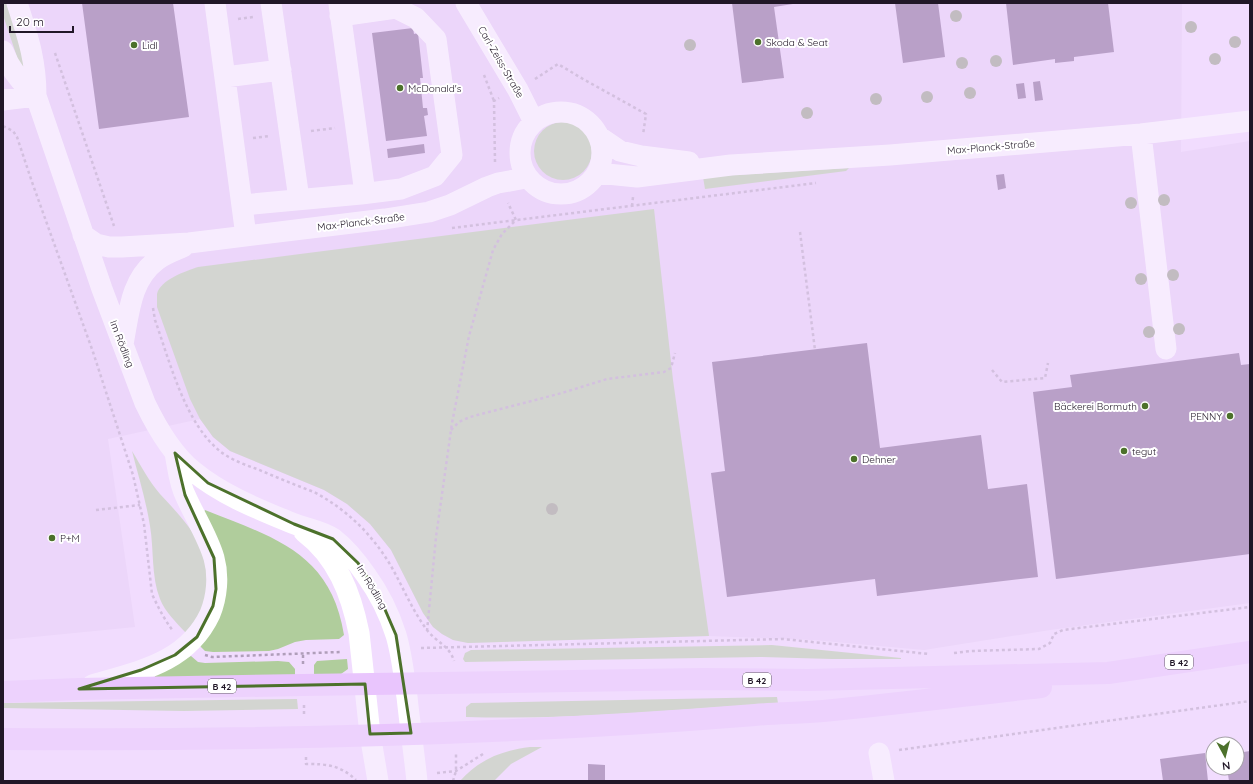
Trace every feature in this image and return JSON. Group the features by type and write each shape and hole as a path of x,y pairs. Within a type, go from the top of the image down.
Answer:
{"main road":[{"name":"B 42","path":"3,692 79,689 303,685 703,679 808,680 1108,673 1250,652"},
{"name":"B 42","path":"3,739 305,737 604,725 821,711 1077,683 1108,673"}],"street":[{"name":"Im Rödling","path":"17,3 31,45 34,62 36,96 83,235 123,345 152,418 175,453 192,471 208,483 230,495 294,524 314,530 333,539 347,550 358,563 380,598 390,618 399,649 405,684 417,781"},
{"name":"Carl-Zeiss-Straße","path":"466,3 518,90 534,122"},
{"path":"242,205 363,190 401,190 435,176 452,155 436,39 416,18 396,8 339,10 363,190"},
{"path":"272,9 299,199"},
{"path":"216,12 246,236"},
{"name":"Im Rödling","path":"3,55 22,84 36,96"},
{"path":"225,77 281,70"},
{"path":"3,100 36,96"},
{"path":"554,112 575,114 589,123 598,136 602,145 601,164 590,183 579,191 567,194 554,194 542,191 526,178 520,165 519,155 522,137 527,128 543,116 554,112"},
{"name":"Max-Planck-Straße","path":"597,173 637,176 731,165 890,155 1141,134 1250,121"},
{"path":"1141,134 1166,349"},
{"name":"Max-Planck-Straße","path":"598,136 620,151 641,156 676,162 731,165"},
{"name":"Max-Planck-Straße","path":"83,235 96,244 109,247 189,244 392,218 429,212 450,205 498,183 526,178"},
{"name":"Max-Planck-Straße","path":"123,345 136,284 143,273 158,259 189,244"},
{"path":"79,689 155,665 175,655 188,646 204,627 213,606 217,574 214,558 210,545 184,495 175,453"},
{"name":"Im Rödling","path":"294,524 315,540 327,553 344,583 355,614 365,684 370,734 378,781"},
{"path":"879,753 884,781"}],"path":[{"path":"216,12 272,9"},
{"path":"54,52 122,247"},
{"path":"516,220 498,183 496,173 494,101 518,90 558,64 646,114 641,156"},
{"path":"3,126 8,127 17,137 93,352 133,476 140,505 152,594 166,622 188,646 199,654 212,658 303,655 306,764 329,765 338,768 356,781"},
{"path":"632,206 637,176"},
{"path":"446,229 821,182"},
{"path":"427,631 436,538 451,430 469,336 493,250 502,234 516,220"},
{"path":"800,232 815,350"},
{"path":"152,304 155,320 185,402"},
{"path":"451,430 459,422 470,417 562,393 607,379 664,372 671,368 675,353"},
{"path":"992,370 1002,382 1045,378 1048,363"},
{"path":"96,510 140,505"},
{"path":"949,654 971,651 1039,649 1050,643 1054,634 1063,630 1250,606"},
{"path":"490,647 783,639 934,654"},
{"path":"879,753 1250,701"},
{"path":"453,781 456,771"}],"highlighted area":[{"path":"175,453 208,483 294,524 333,539 358,563 380,598 396,635 411,733 370,734 365,684 79,689 141,670 175,655 197,637 213,606 216,589 214,558 185,495"}],"shaded area":[{"path":"3,3 1182,3 1181,152 1250,141 1250,603 1050,630 924,650 813,640 709,636 468,643 453,640 433,627 423,613 391,550 370,524 347,504 324,490 230,451 213,437 200,419 108,439 135,627 3,640"}],"green space":[{"path":"3,3 7,3 32,78 25,81 3,15"},
{"path":"563,122 579,127 587,135 592,151 587,167 579,175 563,180 547,175 539,167 534,151 539,135 547,127"},
{"path":"849,168 846,171 705,189 703,177"},
{"path":"654,209 673,380 709,636 468,643 453,640 442,634 433,627 423,613 391,550 370,524 347,504 324,490 230,451 213,437 200,419 190,399 157,307 157,294 163,284 174,277 198,267"},
{"path":"132,451 156,489 195,536 204,557 207,579 204,602 200,613 186,633 171,617 160,599 157,590 148,516"},
{"path":"205,510 253,529 275,540 295,552 312,566 326,584 337,607 344,635 339,639 306,640 295,642 269,651 205,651 199,645 213,627 202,515"},
{"path":"772,645 901,659 760,657 465,662 463,659 465,653 471,650"},
{"path":"191,656 198,662 205,663 289,662 295,669 295,675 155,678 155,671 178,663"},
{"path":"347,659 348,669 341,674 314,675 314,665 317,661"},
{"path":"777,697 778,703 661,711 583,716 505,718 466,717 466,707 471,703"},
{"path":"297,699 298,709 184,711 3,708 3,703"},
{"path":"530,747 542,747 511,764 494,781 460,781 475,767 492,757 510,751"}],"building":[{"name":"Lidl","path":"82,3 173,3 189,117 99,129"},
{"name":"Skoda & Seat","path":"732,3 799,3 774,7 784,78 742,83"},
{"path":"895,3 938,3 945,57 903,63"},
{"path":"1006,3 1108,3 1114,52 1074,57 1074,61 1055,63 1055,59 1013,65"},
{"name":"McDonald's","path":"413,28 414,34 418,33 423,78 420,78 423,108 427,108 428,115 424,116 427,136 386,141 372,33"},
{"path":"1040,81 1043,100 1035,101 1033,82"},
{"path":"1024,83 1026,98 1018,99 1016,84"},
{"path":"424,144 425,153 388,158 387,149"},
{"path":"1004,174 1006,188 998,190 996,175"},
{"name":"Dehner","path":"867,343 880,448 981,435 988,489 1027,484 1038,577 877,596 875,579 727,597 711,473 725,471 712,362"},
{"path":"1239,353 1241,365 1250,364 1250,554 1056,579 1033,392 1072,387 1070,375"},
{"path":"1250,751 1250,781 1229,781 1228,776 1245,776 1245,752"},
{"path":"1205,753 1205,776 1207,776 1208,781 1163,781 1160,759"},
{"path":"588,764 605,765 605,781 588,781"}],"place":[{"name":"Skoda & Seat","path":"758,42"},
{"name":"Lidl","path":"134,45"},
{"name":"McDonald's","path":"400,88"},
{"name":"Bäckerei Bormuth","path":"1145,406"},
{"name":"PENNY","path":"1230,416"},
{"name":"tegut","path":"1124,451"},
{"name":"Dehner","path":"854,459"},
{"name":"P+M","path":"52,538"}]}
